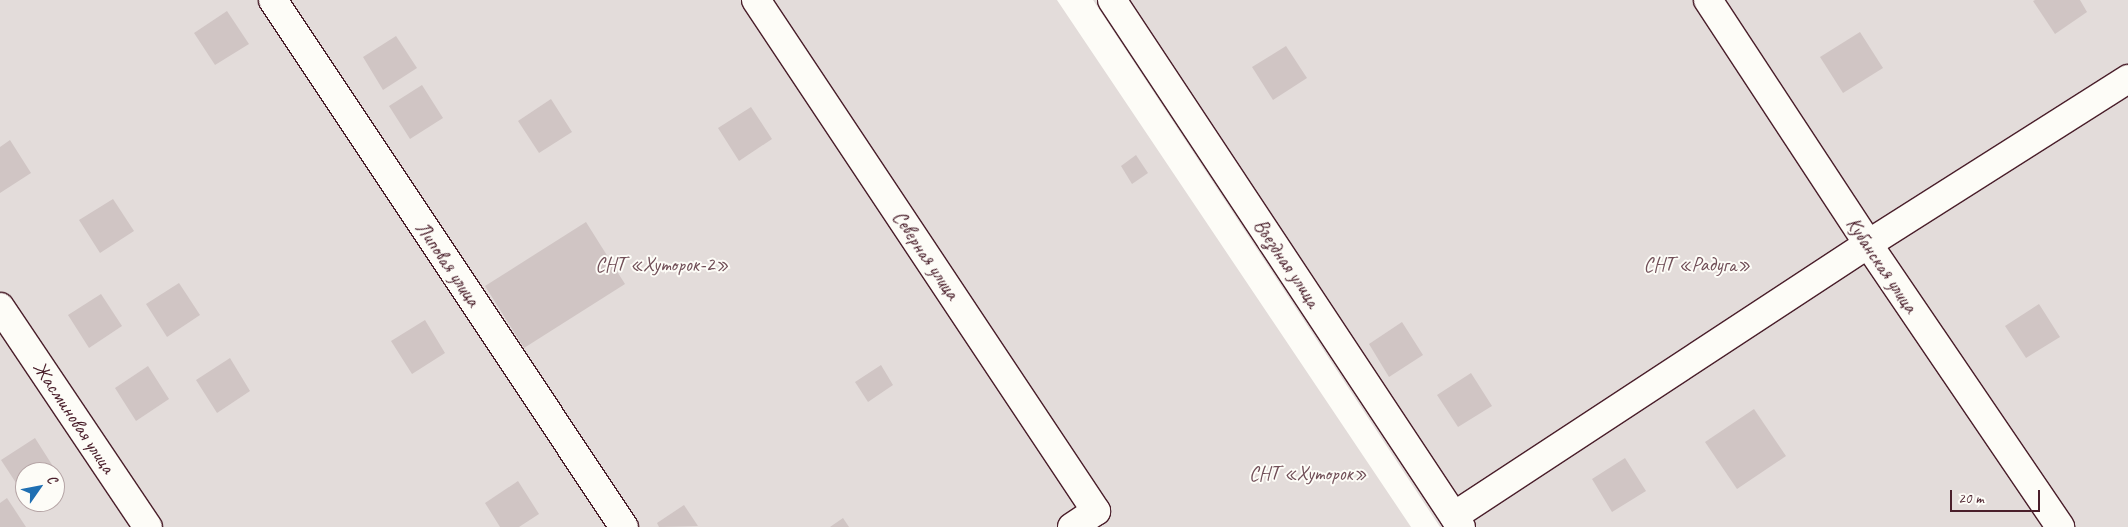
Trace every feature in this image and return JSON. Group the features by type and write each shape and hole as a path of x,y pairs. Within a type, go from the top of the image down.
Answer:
{"street":[{"name":"Липовая улица","path":"273,0 624,527"},
{"name":"Северная улица","path":"756,0 1096,511 1072,527"},
{"name":"Въездная улица","path":"1112,0 1458,521"},
{"name":"Кубанская улица","path":"1708,0 1868,244 2060,527"},
{"path":"1458,521 1868,244 2128,79"},
{"name":"Жасминовая улица","path":"0,307 148,527"}],"green space":[{"name":"СНТ «Хуторок-2»","path":"0,0 1057,0 1411,527 0,527"},
{"name":"СНТ «Радуга»","path":"1093,0 2128,0 2128,527 1440,527"}],"building":[{"path":"2080,0 2087,12 2055,34 2033,1"},
{"path":"227,11 249,44 215,65 194,33"},
{"path":"1860,32 1883,68 1843,93 1820,57"},
{"path":"396,36 417,68 383,90 363,57"},
{"path":"1286,46 1307,78 1273,100 1252,67"},
{"path":"422,85 443,118 410,139 389,106"},
{"path":"551,99 572,132 539,153 518,121"},
{"path":"751,107 772,139 739,161 718,128"},
{"path":"10,140 31,173 0,193 0,147"},
{"path":"1136,155 1148,173 1132,184 1121,166"},
{"path":"113,199 134,231 100,253 79,220"},
{"path":"586,222 625,284 524,348 485,286"},
{"path":"179,283 200,315 167,337 146,304"},
{"path":"101,294 122,326 89,348 68,315"},
{"path":"2039,304 2060,337 2026,358 2005,326"},
{"path":"425,320 445,353 412,374 391,341"},
{"path":"1402,322 1423,355 1389,377 1369,344"},
{"path":"230,358 250,391 217,413 196,380"},
{"path":"881,365 893,385 868,402 855,382"},
{"path":"148,366 169,399 136,421 115,388"},
{"path":"1471,373 1492,406 1458,427 1437,395"},
{"path":"1754,409 1786,456 1737,489 1705,442"},
{"path":"35,438 50,462 15,462 15,481 1,460"},
{"path":"1625,458 1646,491 1612,512 1592,479"},
{"path":"518,481 539,514 519,527 500,527 485,503"},
{"path":"7,498 26,527 0,527 0,503"},
{"path":"684,505 698,526 659,527 657,523"},
{"path":"843,518 849,527 830,527"}],"park label":[{"name":"СНТ «Хуторок»","path":"1308,473"}]}
